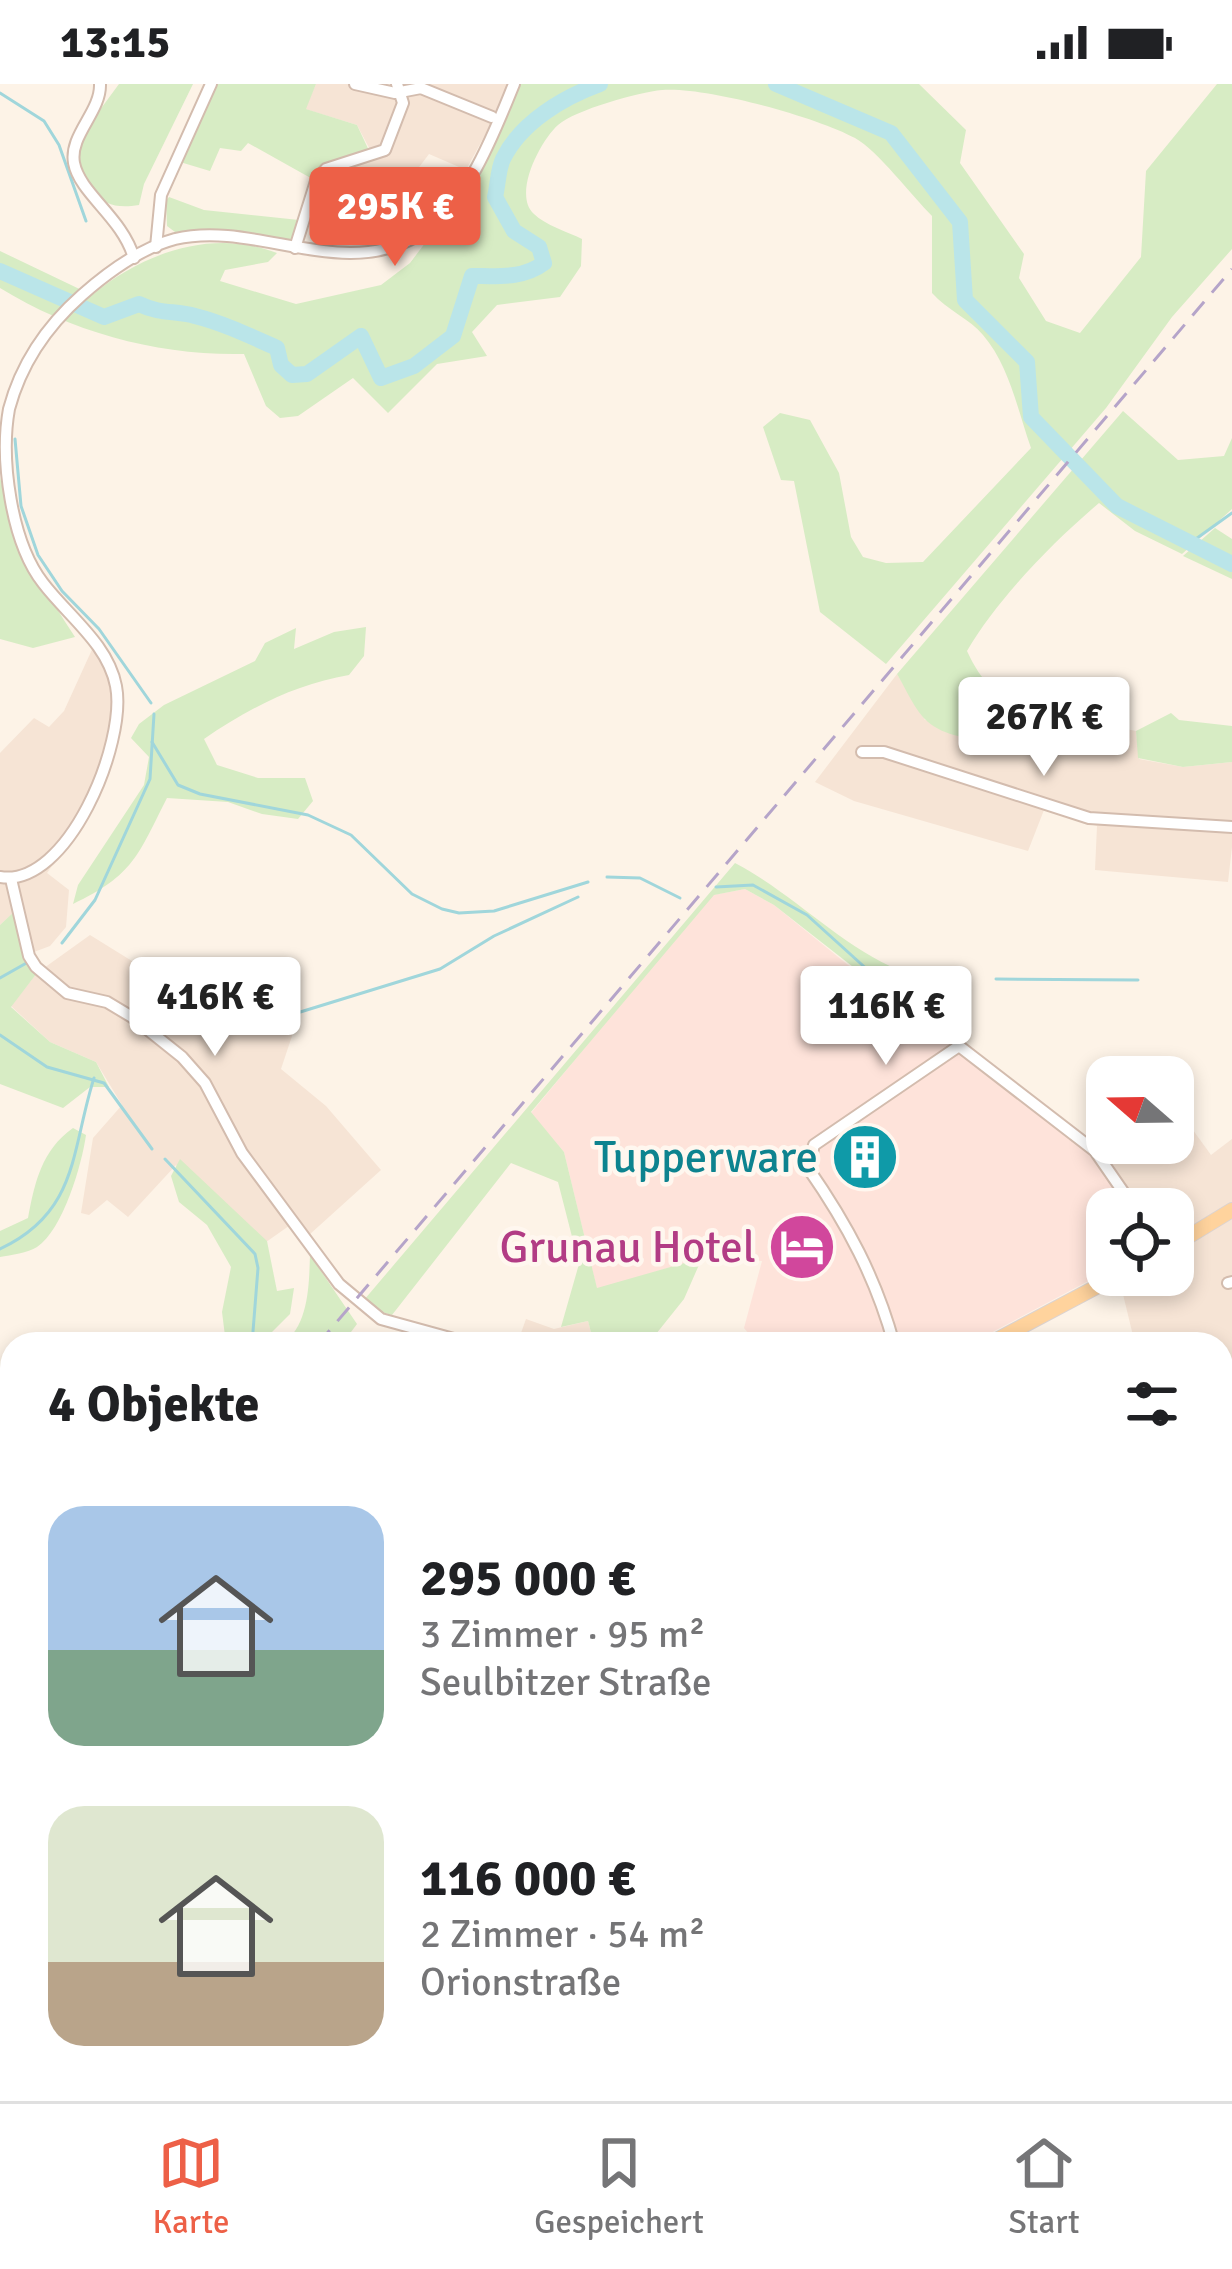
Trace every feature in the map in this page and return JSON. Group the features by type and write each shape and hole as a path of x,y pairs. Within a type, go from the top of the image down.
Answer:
{"main road":[{"path":"1194,1233 1232,1210"},
{"path":"1012,1332 1086,1293"}],"street":[{"path":"100,84 100,95 73,160 82,183 129,239 134,258"},
{"path":"156,248 161,195 212,84"},
{"path":"355,84 421,88 492,117"},
{"path":"428,1332 388,1321 356,1300 329,1273 242,1153 205,1083 182,1057 107,1002 67,993 33,962 6,878 27,876 58,850 96,788 117,725 118,704 111,669 95,643 39,579 21,539 5,480 8,412 22,372 55,323 87,290 134,258 176,239 220,236 336,253 380,250 413,238 434,224 484,151 514,84"},
{"path":"295,248 316,182 337,163 370,158 385,150 400,119 400,89"},
{"path":"862,752 884,752 1089,818 1232,826"},
{"path":"892,1332 878,1288 848,1226 808,1168 810,1155 814,1145 959,1046 1095,1151 1121,1188"}],"shaded area":[{"path":"316,84 507,84 466,170 429,154 398,195 343,210 311,205 322,177 339,165 375,159 357,125 305,109"},
{"path":"95,643 120,702 82,823 47,873 69,890 66,927 50,946 26,955 16,910 0,925 0,753 34,718 49,727 64,711"},
{"path":"897,674 925,720 1061,736 1071,718 1136,731 1139,759 1183,767 1232,762 1228,882 1095,870 1097,826 1044,810 1028,851 854,801 815,782"},
{"path":"745,889 774,905 1086,1151 1086,1164 1096,1164 1112,1188 1086,1188 1086,1282 993,1332 747,1332 744,1328 762,1261 702,1258 597,1289 564,1152 531,1113 713,895"},
{"path":"90,935 140,966 193,959 266,1035 294,1030 281,1069 326,1106 381,1170 309,1235 296,1221 252,1252 176,1165 128,1217 107,1200 89,1215 81,1213 93,1138 122,1105 96,1062 50,1042 11,1006 37,973"},
{"path":"1194,1132 1211,1155 1232,1139 1232,1332 1132,1332 1123,1296 1194,1296 1194,1188 1128,1188 1113,1164 1194,1164"},
{"path":"526,1319 554,1329 588,1321 591,1332 521,1332"}],"green space":[{"path":"119,84 193,84 144,184 139,205 105,202 75,159 80,137"},
{"path":"215,84 316,84 306,109 357,125 372,157 337,163 316,181 248,143 241,151 220,148 210,171 180,162"},
{"path":"520,84 919,84 966,130 960,163 1024,254 1019,278 1046,321 1080,333 1141,257 1146,171 1217,84 1232,84 1232,249 1172,317 1106,408 886,664 820,612 794,481 781,480 763,427 780,413 810,420 839,473 851,537 863,557 886,563 923,562 1031,448 992,347 978,329 932,293 932,216 874,153 838,130 760,105 681,90 623,98 566,119 537,154 526,194 534,214 582,239 581,266 560,297 497,305 472,332 487,356 437,364 388,413 353,378 298,416 280,418 266,406 244,354 181,351 118,339 57,318 0,288 0,251 92,295 156,257 203,244 228,243 277,253 268,262 225,270 220,281 296,304 381,285 410,263 478,173"},
{"path":"169,197 204,210 299,220 289,244 236,233 175,232 167,226"},
{"path":"1123,411 1178,460 1224,456 1232,438 1232,509 1182,554 1135,531 1099,503 1027,572 967,651 986,682 1008,700 1071,718 1061,736 992,740 941,730 919,712 897,674"},
{"path":"0,477 30,561 75,637 33,648 0,639"},
{"path":"1215,528 1232,539 1232,579 1183,556"},
{"path":"366,627 364,656 349,675 274,699 204,739 217,765 258,778 305,778 313,801 298,819 262,814 228,802 167,798 132,862 109,883 73,904 78,885 144,785 149,757 131,738 139,724 164,705 255,661 265,643 296,628 294,649 334,632"},
{"path":"1171,713 1179,720 1232,726 1232,762 1183,767 1138,758 1136,731"},
{"path":"735,863 858,948 901,971 894,999 774,905 745,889 714,895 531,1112 564,1152 597,1288 702,1258 684,1299 658,1332 591,1332 588,1321 561,1327 579,1264 558,1182 511,1163 392,1315 364,1300"},
{"path":"17,909 37,973 11,1007 50,1042 96,1062 109,1087 90,1087 63,1108 0,1084 0,925"},
{"path":"73,1128 86,1135 84,1147 55,1226 33,1249 0,1257 0,1231 28,1218 47,1156"},
{"path":"180,1159 267,1241 277,1291 294,1288 290,1314 272,1332 224,1332 222,1312 231,1267 207,1225 179,1202 171,1176"},
{"path":"310,1255 357,1324 351,1332 294,1332 308,1292"}],"waterway":[{"path":"0,271 104,317 139,304 216,322 277,348 281,365 292,375 307,374 361,336 381,378 414,366 453,336 472,276 519,274 544,263 539,247 514,231 495,197 501,163 532,122 600,84"},
{"path":"776,84 891,133 960,222 965,300 1027,362 1031,417 1117,506 1232,564"},
{"path":"784,87 787,84"},
{"path":"0,93 44,121 59,145 86,221"},
{"path":"15,439 21,506 38,555 151,703"},
{"path":"1193,541 1232,513"},
{"path":"62,943 95,900 150,779 154,714"},
{"path":"152,742 178,785 200,794 308,815 351,835 412,894 442,909 494,911 588,882"},
{"path":"607,877 640,878 680,898"},
{"path":"716,887 753,885 807,915 891,986"},
{"path":"297,1013 440,969 494,936 578,897"},
{"path":"0,978 30,961"},
{"path":"996,979 1138,980"},
{"path":"0,1035 47,1067 104,1083 152,1149"},
{"path":"0,1249 26,1234 58,1198 75,1154 94,1078"},
{"path":"165,1159 255,1254 253,1332"}],"railway":[{"path":"328,1332 1232,269"}],"place":[{"name":"Tupperware","path":"865,1157"},
{"name":"Grunau Hotel","path":"802,1247"}]}
